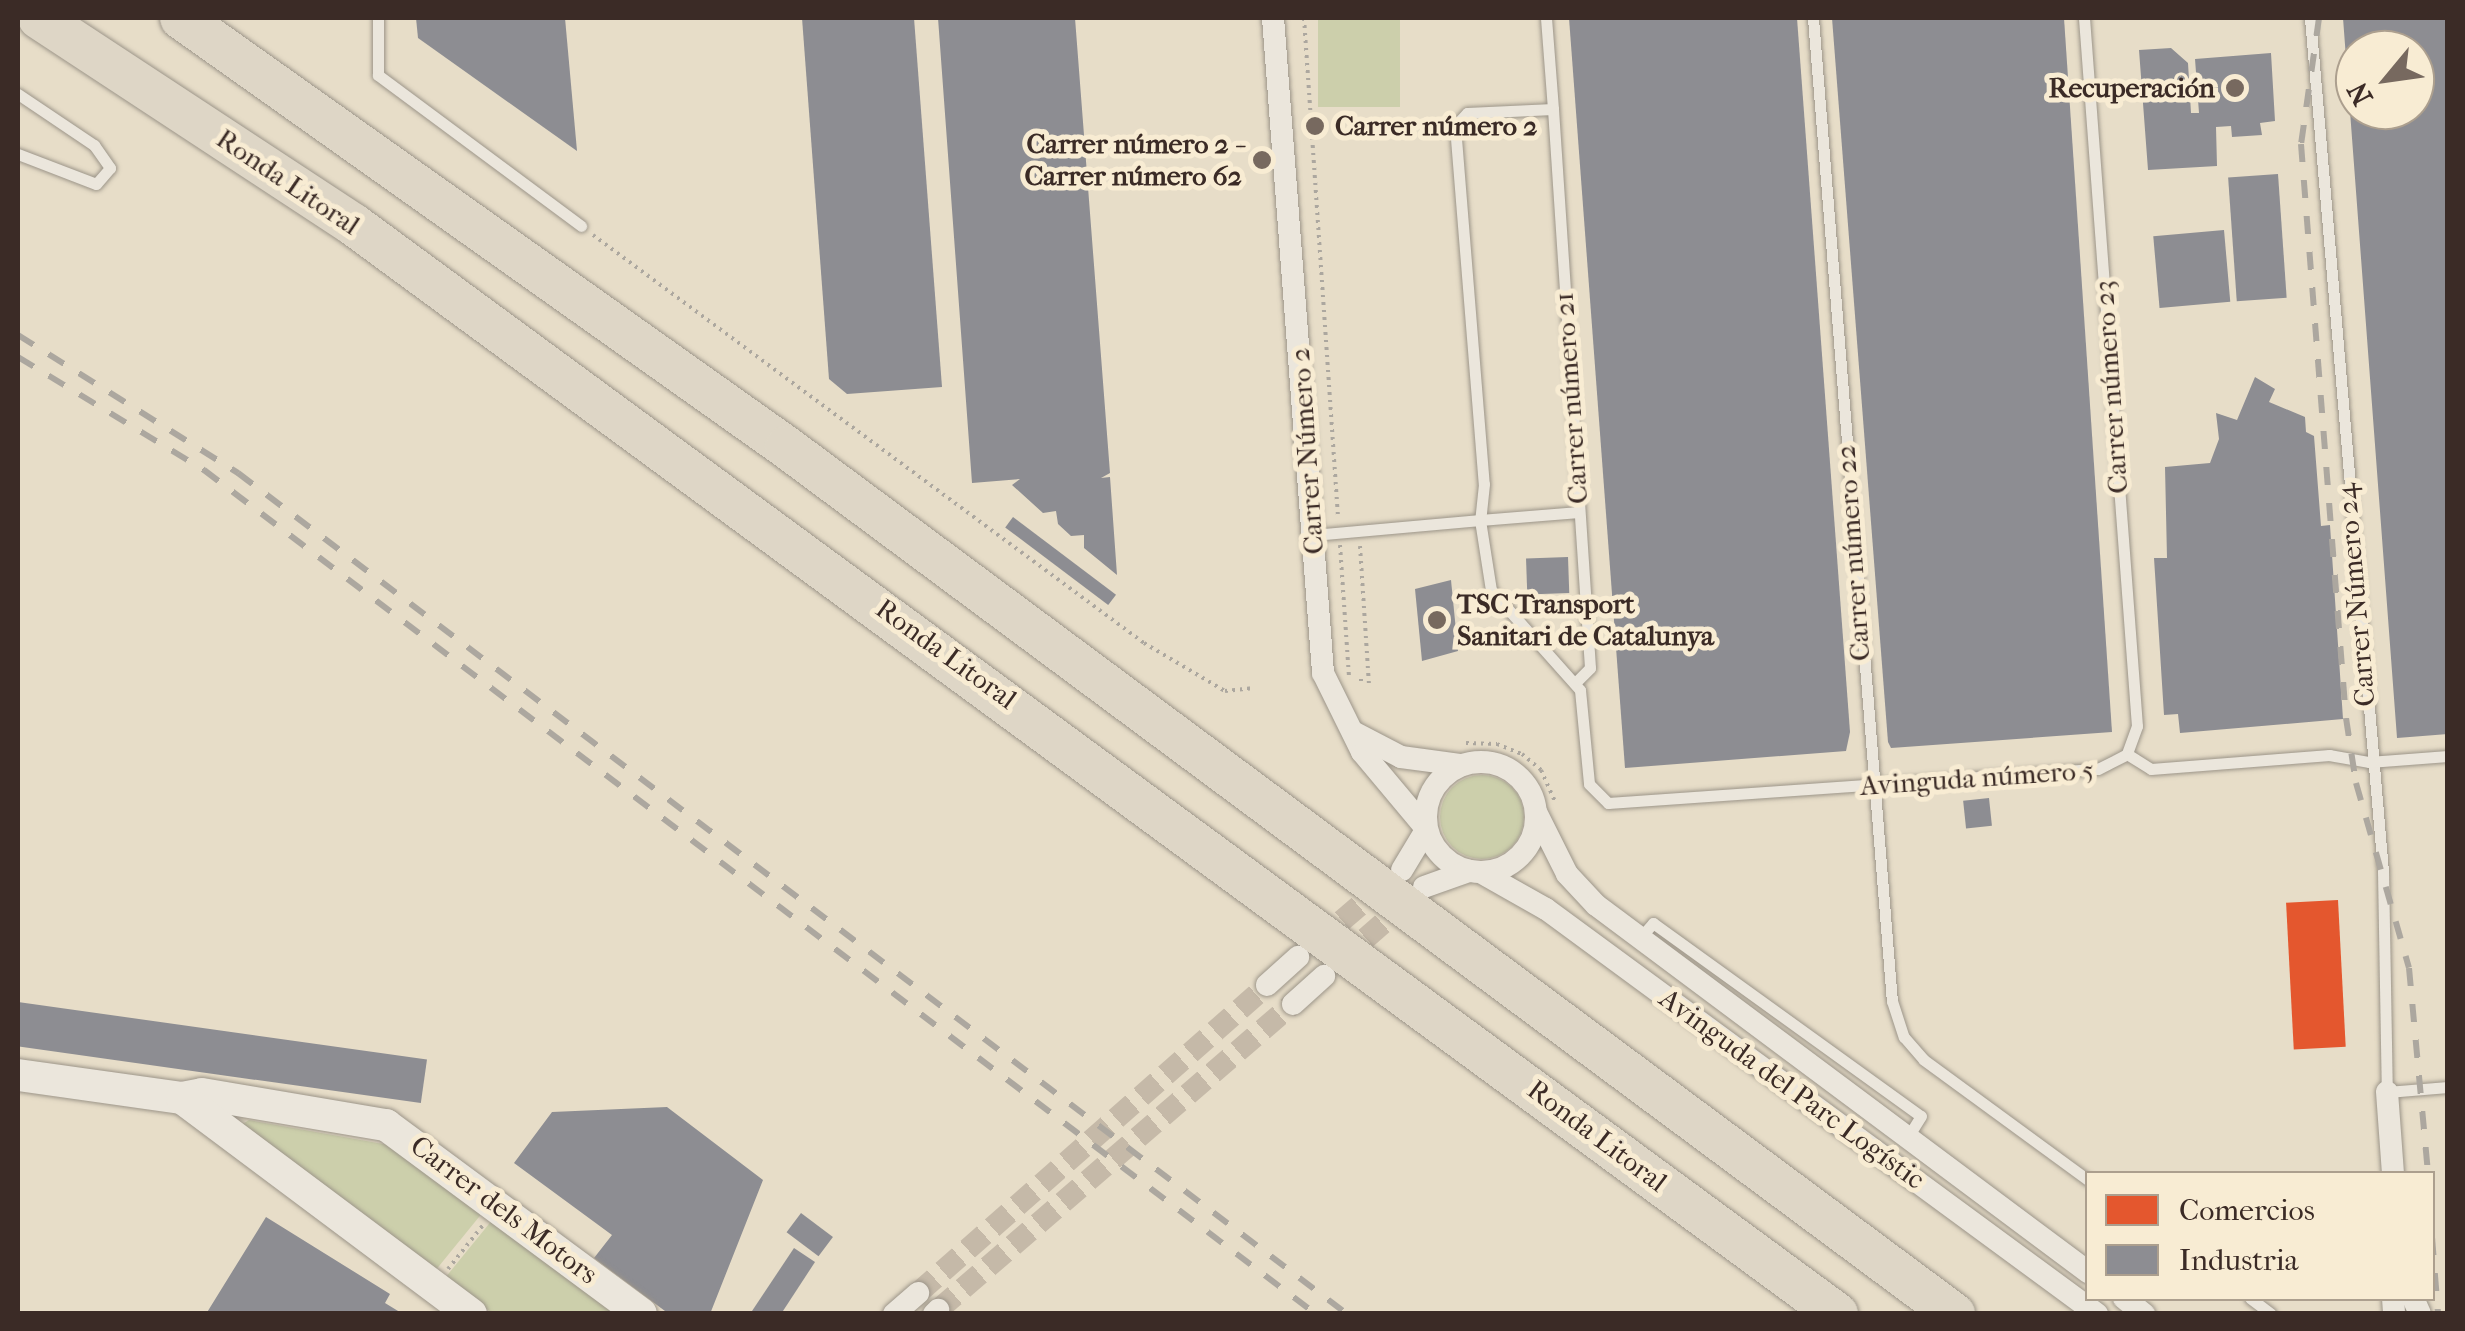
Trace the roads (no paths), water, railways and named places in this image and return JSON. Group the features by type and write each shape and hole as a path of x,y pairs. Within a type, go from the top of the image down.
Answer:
{"highway":[{"name":"Ronda Litoral","path":"39,18 402,259 1836,1314"},
{"path":"181,18 258,68"},
{"path":"192,18 801,458 1954,1314"}],"street":[{"name":"Carrer Número 2","path":"1277,18 1323,673 1345,724 1426,828"},
{"path":"1345,724 1401,757 1462,765 1496,763 1512,771 1536,812 1521,855 1424,886"},
{"path":"1402,870 1426,828 1435,786 1462,765"},
{"name":"Avinguda del Parc Logístic","path":"1536,812 1582,892 2085,1270"},
{"path":"1426,828 1448,863 1476,872"},
{"name":"Avinguda del Parc Logístic","path":"1476,872 1546,909 2097,1314"},
{"path":"1267,985 1298,958"},
{"path":"1292,1004 1324,976"},
{"name":"Carrer dels Motors","path":"18,1075 182,1098 202,1094 386,1125 642,1314"},
{"name":"Carrer Número 24","path":"2387,1092 2394,1171"},
{"name":"Carrer dels Motors","path":"182,1098 472,1314"},
{"path":"894,1314 918,1293"}],"lane":[{"path":"378,18 378,75 581,226"},
{"name":"Carrer número 21","path":"1546,18 1590,668 1576,682 1589,784 1601,799 1617,804"},
{"name":"Carrer número 22","path":"1813,18 1871,786 1892,1001 1904,1037 1938,1071 2085,1178"},
{"name":"Carrer número 23","path":"2084,18 2137,726 2127,754"},
{"name":"Carrer Número 24","path":"2310,18 2370,762 2383,870 2387,1092"},
{"path":"18,94 94,144 110,168 96,184 18,154"},
{"path":"1552,109 1467,113 1455,126 1484,484 1480,520 1487,581 1497,598 1576,682"},
{"path":"1313,535 1579,512"},
{"name":"Avinguda número 5","path":"1617,804 2098,770 2127,754 2150,768 2329,755 2370,762 2448,756"},
{"path":"2387,1092 2448,1087"}],"tunnel":[{"path":"1317,942 1387,882"},
{"path":"1341,960 1407,902"},
{"path":"918,1293 1267,985"},
{"path":"938,1310 1293,1004"}],"railway":[{"path":"2319,18 2301,144 2346,718 2356,783 2409,968 2428,1171"},
{"path":"18,335 238,473 1347,1314"},
{"path":"18,357 204,470 1316,1314"},
{"path":"2435,1276 2438,1314"}],"place":[{"name":"Recuperación","path":"2235,88"},
{"name":"Carrer número 2","path":"1315,126"},
{"name":"Carrer número 2 - Carrer número 62","path":"1262,160"},
{"name":"TSC Transport Sanitari de Catalunya","path":"1437,620"}]}
